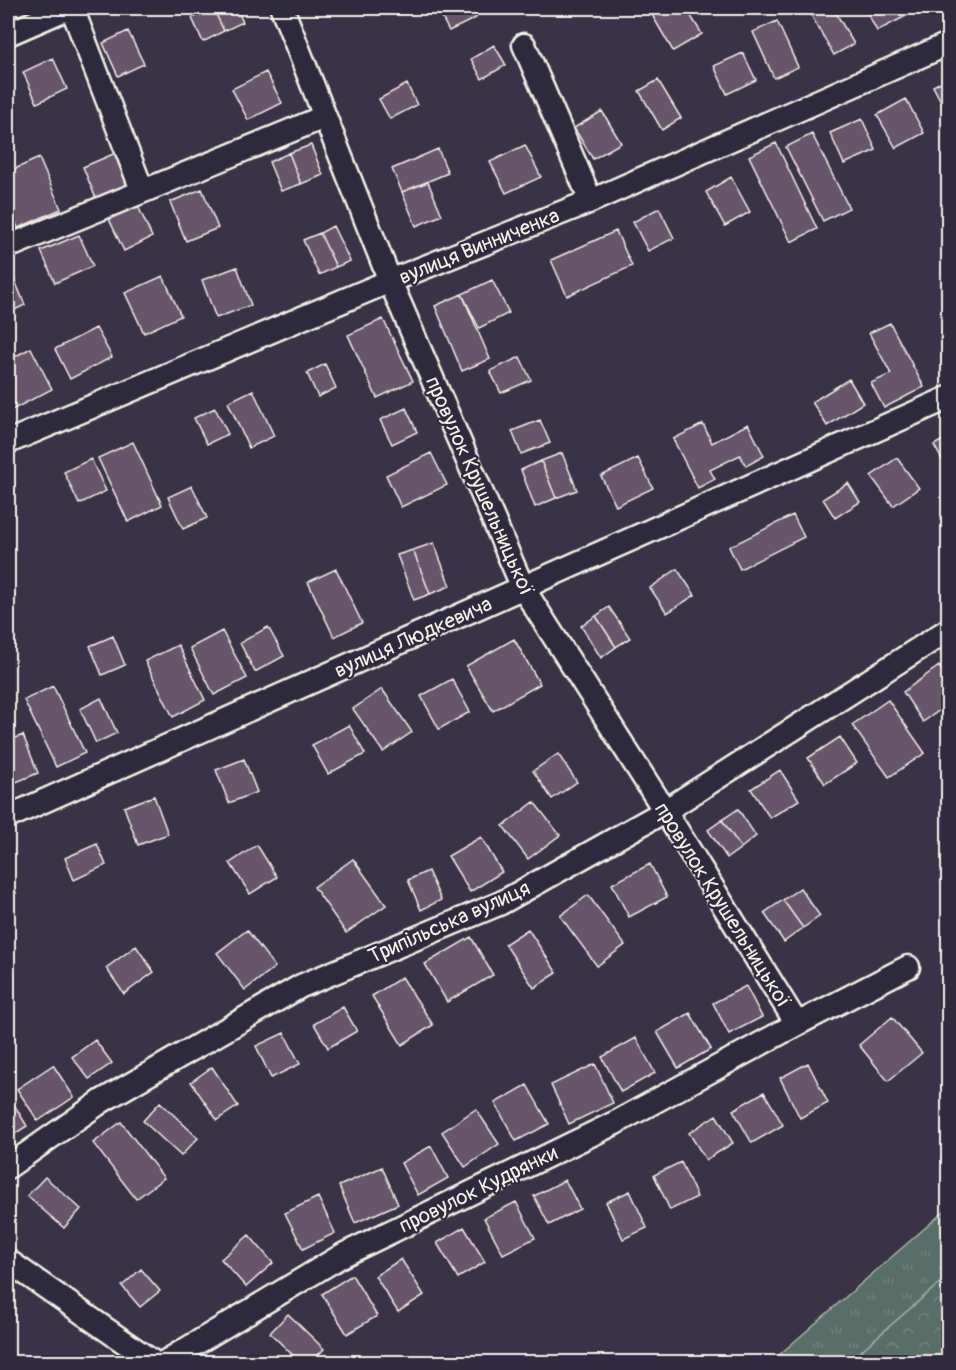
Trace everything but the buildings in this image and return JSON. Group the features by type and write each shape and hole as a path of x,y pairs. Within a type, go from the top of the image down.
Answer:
{"street":[{"path":"8,34 68,8"},
{"path":"72,8 142,190"},
{"name":"провулок Крушельницької","path":"282,8 390,281 523,588 797,1024"},
{"name":"вулиця Винниченка","path":"8,442 390,281 591,201 948,44"},
{"path":"524,45 591,201"},
{"path":"12,245 324,117"},
{"name":"вулиця Людкевича","path":"8,817 948,398"},
{"name":"Трипільська вулиця","path":"8,1167 102,1101 301,986 501,903 665,811 948,630"},
{"name":"провулок Кудрянки","path":"165,1362 343,1255 615,1123 797,1024 908,967"},
{"path":"8,1261 153,1362"}],"green space":[{"path":"948,1208 948,1362 771,1362"},
{"path":"948,1276 948,1362 848,1362"}]}
